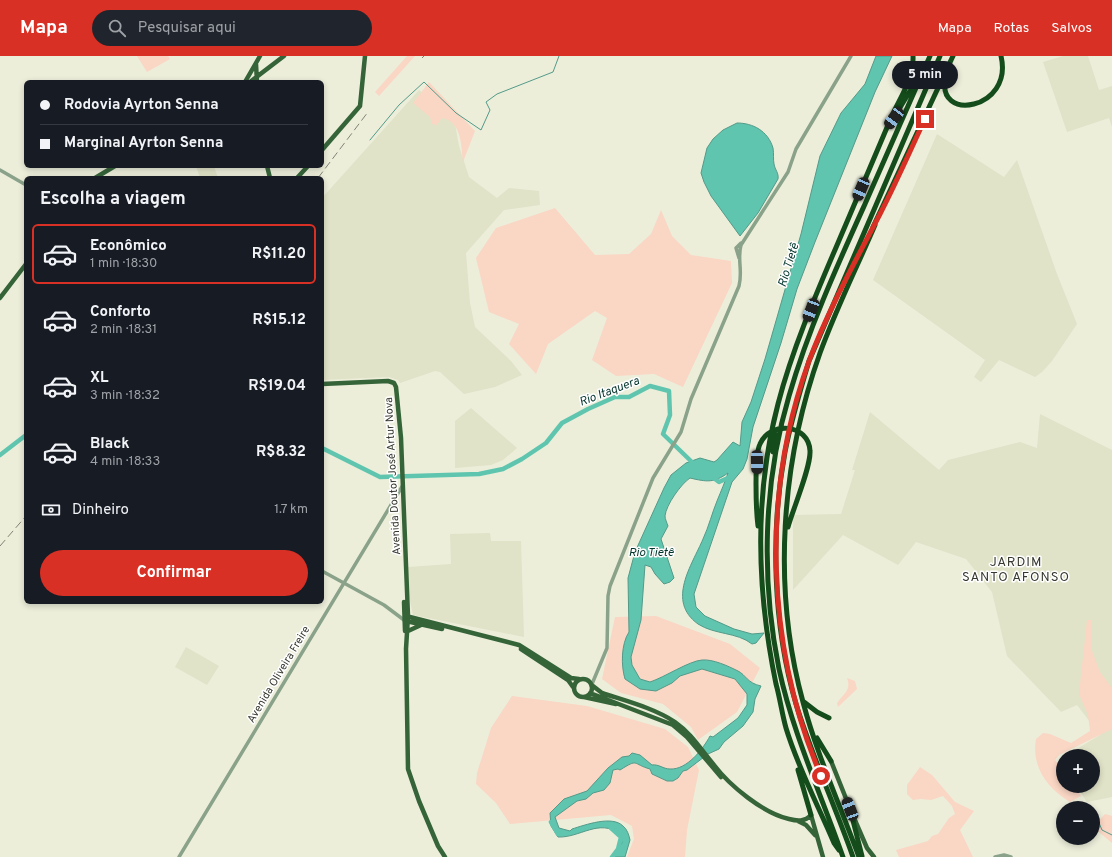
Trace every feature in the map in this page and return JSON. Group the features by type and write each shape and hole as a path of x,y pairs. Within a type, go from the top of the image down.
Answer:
{"highway":[{"path":"760,539 767,460 778,403 822,282 887,128 910,78 913,66 913,56"},
{"path":"772,479 788,398 807,341 930,56"},
{"path":"853,857 811,753 796,702 782,633 777,583 779,495 785,453 794,410 809,361 940,56"},
{"path":"860,857 802,701 790,635 786,586 785,539 790,477 802,417 821,352 875,225 953,56"},
{"path":"950,63 945,81 946,93 956,103 968,106 982,101 995,89 1002,75 1001,56"},
{"path":"887,128 913,84 922,74"},
{"path":"831,310 875,225"},
{"path":"778,403 768,523 768,564 770,604 779,668 795,729 842,855"},
{"path":"785,539 807,468 810,451 804,437 791,428 775,429 765,436 759,446 757,462 758,521 763,595 771,660 785,726 797,760 834,843 842,855"},
{"path":"802,701 817,712 829,718"},
{"path":"812,731 831,761"},
{"path":"797,760 811,815"},
{"path":"850,809 860,857"}],"main road":[{"path":"246,80 260,56"},
{"path":"257,80 284,56"},
{"path":"324,148 360,106 365,56"},
{"path":"256,62 257,80"},
{"path":"98,176 112,168"},
{"path":"299,176 306,168"},
{"path":"0,298 24,267"},
{"name":"Avenida Doutor José Artur Nova","path":"324,384 388,381 395,384 400,413 403,484 408,769 424,813 444,857"},
{"name":"Avenida Doutor José Artur Nova","path":"405,569 407,592 406,618 408,631 406,650"},
{"path":"407,592 411,614 416,619"},
{"path":"406,618 416,619 519,645 571,678 584,679 602,692 675,722 708,760 719,776 771,813 806,824 816,835"},
{"path":"406,618 423,625 519,648 568,680 575,693 583,697 629,707"},
{"path":"408,631 418,625 423,625"},
{"path":"573,687 579,679"},
{"path":"590,693 591,684"},
{"path":"583,697 590,693 673,725 699,749"},
{"path":"831,761 867,848 874,857"},
{"path":"798,821 805,820 811,815 823,857"}],"street":[{"path":"591,684 607,648 608,596 610,586 639,511 656,474 677,438 691,399 739,286 742,273 736,248 743,241 788,172 796,149 851,56"},
{"path":"0,170 24,184"},
{"name":"Avenida Oliveira Freire","path":"179,857 403,484"},
{"path":"324,572 406,618"},
{"path":"995,857 1004,854 1011,857"}],"shaded area":[{"path":"137,56 168,56 170,59 147,72"},
{"path":"407,56 415,56 379,96 375,92"},
{"path":"1063,56 1088,56 1099,90 1112,86 1112,127 1109,118 1067,132 1043,62"},
{"path":"429,82 475,131 463,162 461,142 457,129 453,124 449,120 442,118 437,125 432,124 430,117 413,103"},
{"path":"419,90 454,118 459,146 469,177 497,198 509,188 539,191 540,205 504,210 466,253 470,303 475,327 511,361 522,375 495,387 464,394 440,372 435,371 400,383 398,380 389,377 324,380 324,196"},
{"path":"937,134 1004,177 1017,160 1057,274 1077,324 1052,361 1035,377 999,360 981,382 974,377 985,360 873,280"},
{"path":"197,168 215,168 217,176 199,176"},
{"path":"555,208 595,255 629,254 651,234 661,210 672,236 691,255 731,261 732,283 683,387 654,374 616,376 592,360 607,318 595,311 548,344 536,374 509,344 519,324 489,312 476,258 496,228"},
{"path":"471,408 517,448 503,460 491,465 455,468 455,421"},
{"path":"870,412 939,470 948,460 1020,442 1037,448 1040,414 1112,450 1112,797 1086,801 1081,793 1100,793 1100,749 1077,749 1100,735 1077,705 1061,712 1007,656 992,592 966,559 916,542 898,565 843,535 793,590 793,515 841,514 855,470 852,470"},
{"path":"490,533 491,541 521,541 524,637 413,615 406,582 408,567 451,564 450,534"},
{"path":"656,616 730,644 760,668 737,712 698,740 691,727 663,704 621,693 602,679 615,617"},
{"path":"1087,620 1091,620 1092,651 1100,672 1112,688 1112,729 1071,749 1056,749 1056,792 1048,784 1039,768 1036,759 1036,739 1043,733 1050,734 1071,743 1090,731 1088,715 1079,694"},
{"path":"186,647 219,666 207,685 175,667"},
{"path":"847,678 855,681 857,689 838,707 837,703 848,689"},
{"path":"512,696 587,706 665,729 688,747 699,770 687,830 685,857 627,857 634,839 632,826 611,815 510,824 496,803 476,784 477,773 491,728"},
{"path":"920,767 932,775 955,802 974,811 960,830 973,857 899,857 896,850 928,841 932,836 938,834 949,818 955,814 952,806 943,796 931,800 913,800 907,794 907,785"},
{"path":"1057,793 1079,793 1081,796 1072,801 1068,801"},
{"path":"1105,814 1112,816 1112,843 1100,833 1100,819"}],"water":[{"path":"876,56 892,56 875,92 797,289 753,427 747,459 743,469 732,482 694,594 696,607 705,616 734,629 752,634 764,633 756,643 752,644 740,637 705,628 698,624 689,615 684,605 684,583 688,571 705,534 728,473 719,479 710,481 690,478 678,490 668,506 665,516 668,526 661,539 674,578 670,582 664,584 651,567 645,565 641,620 631,657 632,665 640,679 650,682 697,661 706,660 716,662 738,671 756,685 761,686 755,699 753,712 743,726 724,742 719,749 708,754 687,770 683,771 678,778 673,781 667,781 652,774 650,769 633,763 620,770 613,770 610,783 604,790 593,793 586,799 577,801 555,817 559,828 570,831 584,825 605,821 612,821 623,826 628,832 630,840 625,857 611,857 622,843 620,834 605,828 597,828 566,837 558,837 551,826 550,813 564,799 587,791 608,768 622,757 629,756 632,753 640,755 652,765 670,769 682,766 694,758 710,736 713,737 738,718 747,705 747,694 735,679 702,669 680,676 672,683 656,691 640,689 625,679 622,655 624,643 629,632 628,578 635,552 671,475 686,463 700,458 714,462 733,442 740,446 742,422 751,402 765,359 801,234 820,156 841,113 865,84"},
{"path":"737,123 754,126 768,137 773,148 774,164 778,177 758,213 740,236 711,196 701,173 707,148 713,139 723,130"}],"waterway":[{"path":"370,140 399,105 424,82 456,113 481,130 490,110 486,102 497,94 553,72 559,56"},
{"name":"Rio Itaquera","path":"324,449 380,477 479,474 503,469 522,459 546,443 562,423 588,409 615,397 629,397 650,386 669,391 670,415 663,434 695,465"},
{"name":"Rio Itaquera","path":"0,455 24,437"},
{"name":"Rio Tietê","path":"711,476 719,482 730,477"},
{"name":"Rio Tietê","path":"551,822 558,834 560,834"},
{"path":"1100,825 1102,830 1112,835"},
{"name":"Rio Tietê","path":"611,828 621,837 618,849 612,857"}],"railway":[{"path":"320,176 368,112"},
{"path":"0,546 24,518"}],"district":[{"name":"JARDIM SANTO AFONSO","path":"1016,568"}],"route":[{"path":"821,776 811,753 796,702 788,670 782,633 777,583 776,537 779,495 785,453 794,410 809,361 831,310 886,203 925,119"}]}
